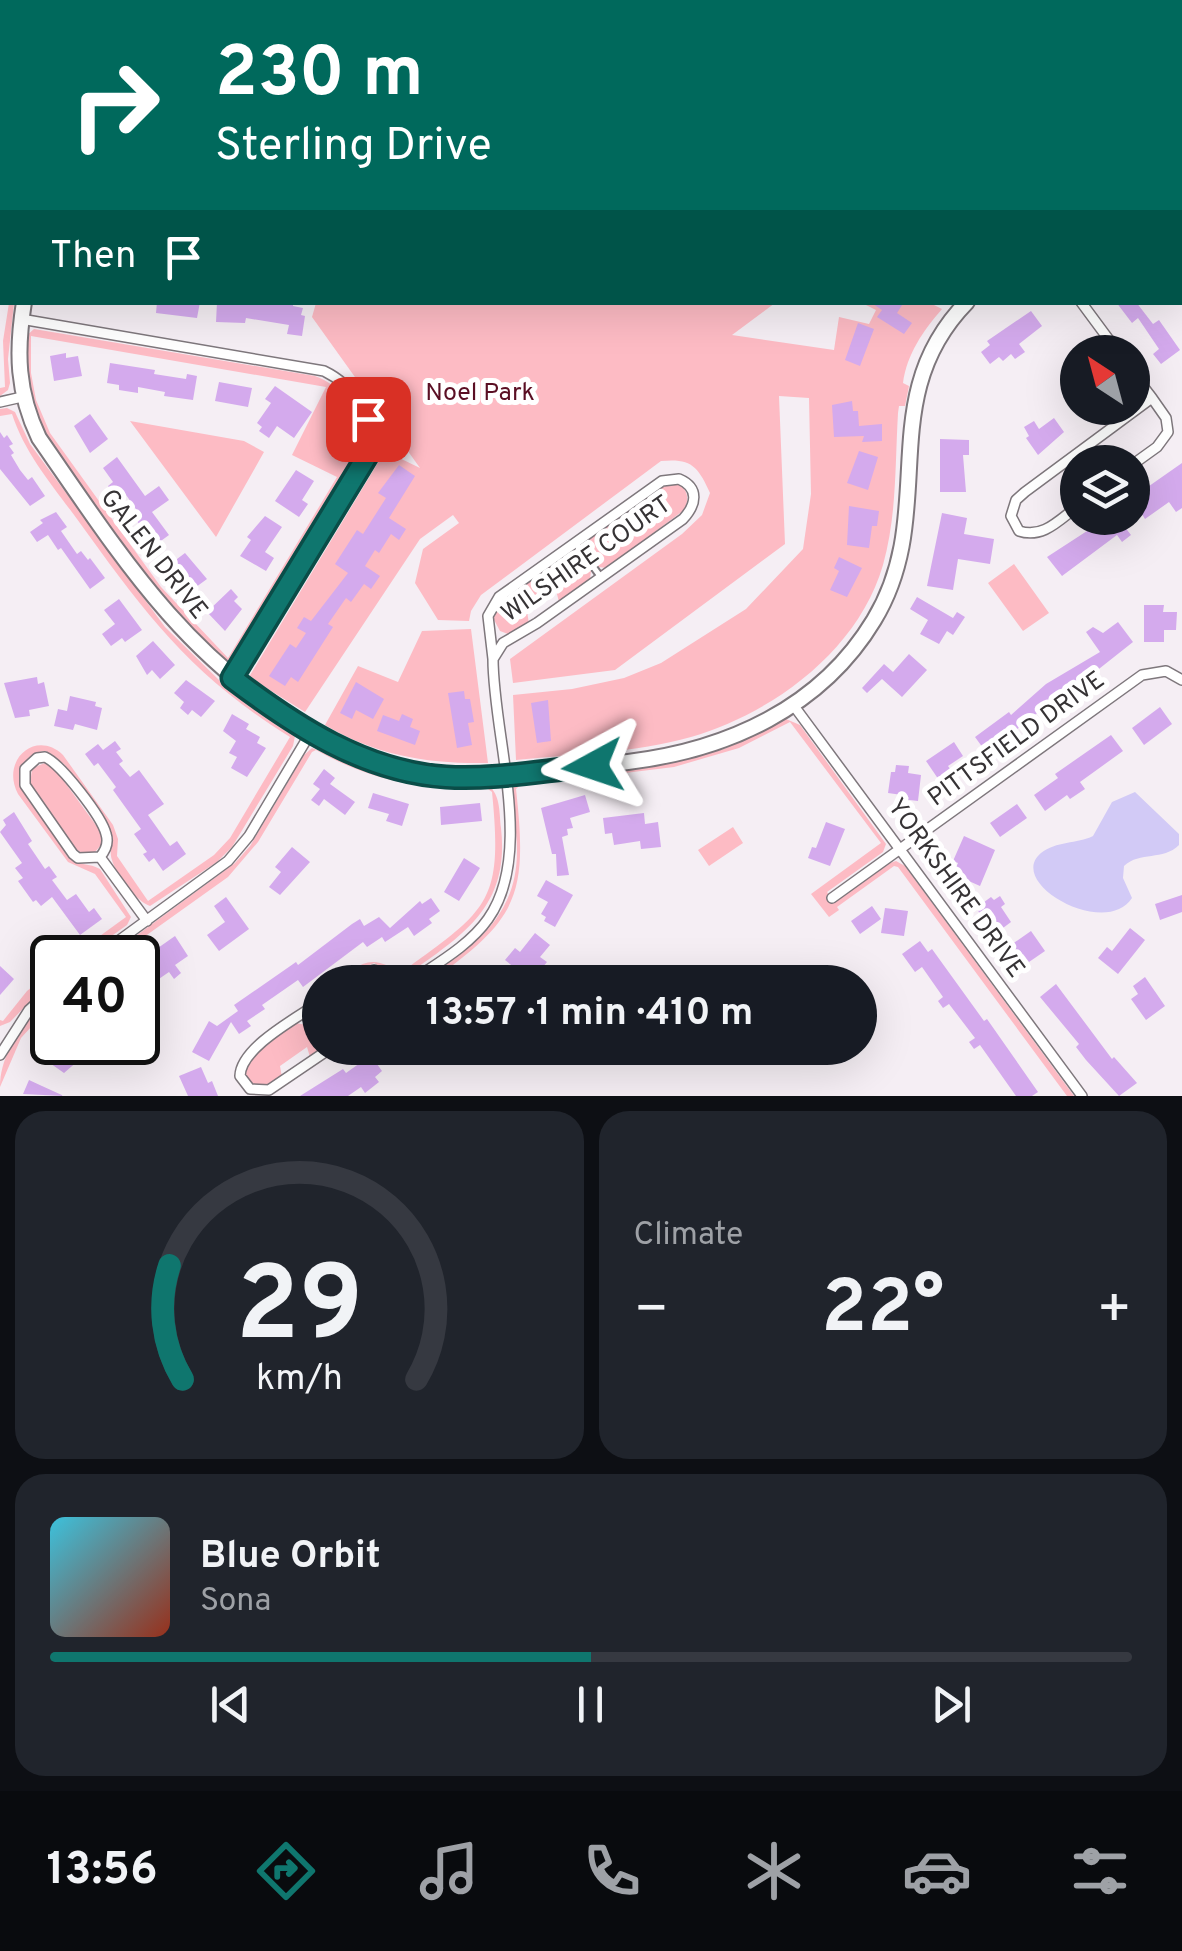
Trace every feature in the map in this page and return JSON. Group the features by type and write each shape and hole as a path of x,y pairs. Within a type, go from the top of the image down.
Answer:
{"street":[{"name":"GALEN DRIVE","path":"23,305 17,358 22,397 39,438 143,586 189,640 232,678 311,732 368,760 401,770 450,777 682,754 741,733 794,706 847,657 866,633 886,596 906,532 910,431 917,388 938,338 966,305"},
{"path":"1083,305 1105,335"},
{"path":"21,319 324,370 343,382 360,405 372,429 370,449 232,678"},
{"path":"1150,395 1166,418 1168,432 1150,452"},
{"path":"0,402 22,397"},
{"path":"1095,445 1152,398"},
{"path":"1060,471 1016,500 1011,516 1019,531 1034,534 1060,519"},
{"name":"WILSHIRE COURT","path":"433,965 478,932 501,898 506,882 511,848 488,616 492,604 662,481 679,479 691,486 694,501 682,519 537,624 503,643 493,659"},
{"name":"PITTSFIELD DRIVE","path":"832,898 1142,675 1166,672 1182,680"},
{"name":"YORKSHIRE DRIVE","path":"794,706 1082,1096"},
{"path":"127,935 238,850 311,732"},
{"path":"45,757 58,765 105,830 107,846 100,857 78,858 73,854 25,785 25,769 30,763 45,757"},
{"path":"100,857 147,921"},
{"path":"0,1055 4,1036 30,1009"},
{"path":"302,1014 245,1058 240,1070 244,1084 254,1091 269,1090 305,1065"}],"lane":[{"path":"576,542 601,578"}],"green space":[{"path":"9,305 14,305 8,359 10,383 0,396 0,388 5,387 3,341"},
{"name":"Noel Park","path":"315,305 772,305 732,335 834,350 839,317 869,324 876,310 866,305 934,305 942,309 917,343 905,372 903,383 909,386 905,406 899,406 895,489 883,565 871,596 833,651 781,695 722,726 691,737 604,752 516,760 513,695 572,689 624,678 661,663 746,609 803,549 811,494 809,398 779,396 785,544 615,670 513,683 510,659 682,534 702,515 710,493 702,476 687,463 661,461 481,595 469,621 438,620 415,583 423,549 459,523 453,515 420,539 305,712 249,677 385,451 420,468 312,317"},
{"path":"34,329 315,376 335,387 352,406 361,427 360,450 234,661 217,656 158,593 49,441 29,395 24,338","holes":["31,336 326,387 292,455 337,477 228,658 161,587 50,433 36,400"]},
{"path":"0,409 15,412 30,444 165,627 220,681 295,736 293,746 232,847 217,862 150,906 133,893 118,873 111,856 109,827 64,764 46,751 33,755 28,765 29,779 52,832 68,857 100,869 131,917 113,935 101,935 126,917 95,874 68,862 18,794 14,770 24,752 42,745 63,755 113,825 118,839 117,856 148,901 214,855 230,838 290,737 224,690 171,640 40,469 12,414 0,416"},
{"path":"130,421 244,441 264,452 216,537"},
{"path":"674,483 686,494 684,510 607,568 598,567 584,548 586,538 616,516 619,528 651,505 649,492"},
{"path":"567,551 578,552 591,570 590,580 559,602 556,590 527,611 529,624 511,635 500,631 492,616 496,604"},
{"path":"1014,564 1049,613 1023,631 988,583"},
{"path":"471,629 488,763 404,756 364,744 325,725 358,666 398,682 422,631"},
{"path":"786,719 800,725 886,844 883,852 827,892 835,902 890,863 896,861 905,866 1074,1096 1067,1096 898,867 894,866 837,907 839,910 829,917 811,894 881,843 790,722 739,748 674,767 519,786 516,789 520,856 510,902 499,922 482,940 452,965 445,965 488,929 509,895 517,851 512,789 519,782 667,764 724,749"},
{"path":"312,748 393,778 442,786 488,785 495,794 499,805 502,856 498,880 477,918 421,965 411,965 455,932 484,900 495,858 492,792 399,782 316,750 258,842 228,877 147,935 137,935 235,863 250,846 304,755"},
{"path":"45,763 53,766 101,832 101,845 95,852 85,855 76,849 30,786 32,768"},
{"path":"733,827 743,843 709,866 698,850"},
{"path":"30,989 30,1002 10,1022 0,1026 0,1020"},
{"path":"30,1020 30,1028 21,1038 0,1087 4,1061"},
{"path":"296,1023 302,1024 302,1051 280,1066 282,1077 265,1086 252,1085 244,1072 253,1054"}],"shaded area":[{"path":"1135,792 1179,834 1179,845 1124,866 1123,878 1132,898 1119,909 1102,912 1082,910 1047,891 1036,878 1034,865 1041,853 1093,836 1112,802"}],"building":[{"path":"157,305 199,305 197,318 156,313"},
{"path":"217,305 293,305 303,308 301,315 305,316 302,336 287,334 289,325 246,318 245,323 216,322"},
{"path":"874,305 902,305 897,313 912,323 904,334 877,317 882,310"},
{"path":"1118,305 1138,305 1153,324 1159,320 1180,350 1161,364 1153,354 1159,349 1138,318 1132,323"},
{"path":"1031,311 1042,326 1019,344 1025,352 1015,359 1011,354 1003,361 999,357 990,364 981,352 990,345 987,341"},
{"path":"858,323 874,329 860,366 845,360"},
{"path":"66,353 66,358 78,356 82,376 54,381 50,356"},
{"path":"110,363 186,379 187,374 197,376 193,400 138,387 138,393 119,390 119,385 107,383"},
{"path":"219,382 252,388 248,407 215,401"},
{"path":"275,386 312,412 294,438 277,426 269,438 259,431 262,427 257,423 271,403 265,399"},
{"path":"852,401 853,411 858,411 859,426 882,424 882,441 862,442 864,436 834,437 832,405"},
{"path":"90,414 108,439 90,453 74,426"},
{"path":"1054,418 1064,432 1038,455 1026,438 1029,436 1024,427 1034,421 1039,429"},
{"path":"0,432 13,444 9,446 14,453 11,455 20,470 28,480 32,477 45,496 30,506 0,469"},
{"path":"940,439 969,440 969,455 963,455 966,492 940,492"},
{"path":"859,451 878,457 868,490 847,483"},
{"path":"117,457 145,496 159,486 169,500 152,512 169,535 154,546 133,515 138,512 124,492 116,498 108,486 113,482 103,468"},
{"path":"1182,463 1182,508 1176,512 1169,502 1150,515 1150,485"},
{"path":"399,465 415,476 389,518 406,529 399,540 391,534 379,553 375,550 365,566 380,576 371,589 364,584 351,602 346,598 328,624 333,627 298,682 291,677 285,686 269,676 290,644 296,648 306,633 297,628 304,617 311,621 348,573 335,564 357,530 363,534 386,498 378,493"},
{"path":"296,470 314,481 302,500 308,504 299,517 275,501"},
{"path":"849,506 879,511 869,548 847,545"},
{"path":"56,512 67,527 61,531 77,554 81,551 90,558 105,578 90,589 48,535 37,542 30,532 43,523 40,520"},
{"path":"942,513 967,518 964,534 994,539 990,564 958,559 953,590 927,586"},
{"path":"265,516 282,527 265,552 274,558 266,571 240,556 251,540 247,537"},
{"path":"1081,535 1117,535 1062,576 1047,557"},
{"path":"185,553 207,579 192,590 177,574 180,571 173,562"},
{"path":"839,557 862,568 847,597 830,590 839,571 834,568"},
{"path":"231,589 238,597 234,601 242,609 225,631 207,612"},
{"path":"917,597 953,618 957,612 965,617 953,635 947,631 939,644 920,634 928,620 910,609"},
{"path":"119,599 142,630 111,646 102,634 115,624 104,610"},
{"path":"1144,605 1164,605 1163,612 1177,612 1176,630 1164,630 1164,642 1144,642"},
{"path":"1118,622 1133,642 992,749 989,744 983,748 975,737 1009,712 1011,715 1046,684 1100,652 1086,632 1093,627 1103,633"},
{"path":"153,641 175,665 160,679 152,670 147,675 136,656"},
{"path":"909,654 927,670 902,697 882,679 867,693 862,688 884,664 893,672"},
{"path":"37,677 38,684 44,682 49,706 29,710 30,716 15,718 4,683"},
{"path":"186,680 215,701 201,717 192,710 188,715 180,708 184,702 174,693"},
{"path":"356,682 384,699 373,719 356,710 352,719 340,713"},
{"path":"464,691 465,699 470,699 474,722 468,723 472,745 457,748 448,693"},
{"path":"70,696 96,702 95,706 102,708 97,730 75,724 73,730 54,726 58,709 67,711"},
{"path":"548,700 551,741 537,743 531,703"},
{"path":"1160,707 1172,724 1144,745 1132,728"},
{"path":"232,714 249,724 246,729 260,737 257,743 266,748 247,777 231,768 237,757 229,753 236,741 223,731"},
{"path":"402,714 413,719 410,727 420,731 415,745 377,731 383,715 399,721"},
{"path":"1111,735 1123,751 1080,782 1085,789 1070,799 1067,795 1045,811 1034,795 1058,778 1055,774"},
{"path":"115,741 121,749 116,752 123,761 119,764 130,777 139,770 164,804 148,815 170,846 177,841 186,854 163,871 154,858 149,862 143,854 147,852 134,834 141,829 113,790 116,787 98,763 94,766 85,754 98,744 103,750"},
{"path":"954,742 963,756 948,766 956,777 943,786 926,761"},
{"path":"896,765 909,766 908,773 921,775 918,801 888,793"},
{"path":"324,769 335,778 330,784 355,802 345,815 324,799 319,806 311,800 320,789 313,784"},
{"path":"373,793 409,804 402,826 386,821 389,814 368,808"},
{"path":"585,795 590,812 570,818 573,828 567,829 568,835 562,837 569,875 557,876 556,854 552,854 541,808"},
{"path":"480,803 482,821 441,825 440,807"},
{"path":"1017,804 1027,818 1000,837 990,823"},
{"path":"14,812 32,841 28,844 45,869 49,866 57,877 52,880 67,900 76,894 89,912 94,908 102,919 80,935 52,897 41,906 36,900 33,902 18,881 23,878 15,868 22,863 0,832 6,825 3,820"},
{"path":"644,813 645,824 658,822 661,847 641,849 640,841 614,845 612,833 605,834 603,818"},
{"path":"826,822 845,829 830,866 808,858"},
{"path":"964,836 995,850 980,886 953,874 958,863 953,861"},
{"path":"292,847 310,862 280,895 269,887 281,872 275,867"},
{"path":"464,858 480,868 459,901 444,892"},
{"path":"546,880 573,895 555,927 544,921 546,917 541,914 548,902 537,896"},
{"path":"1182,895 1182,912 1160,920 1155,904"},
{"path":"1000,896 1005,904 1001,907 1011,922 995,934 976,908 991,897 994,900"},
{"path":"226,897 249,929 219,951 207,935 225,922 214,906"},
{"path":"431,898 440,911 429,919 432,923 414,936 408,927 385,942 382,937 367,947 363,942 332,965 302,965 302,986 298,980 262,1005 265,1009 247,1021 251,1026 239,1034 231,1022 209,1061 192,1052 209,1021 217,1026 238,1011 234,1005 296,962 298,965 352,924 360,919 364,926 379,917 390,928 420,901 422,904"},
{"path":"872,906 881,919 860,934 851,921"},
{"path":"885,908 908,911 904,936 881,933"},
{"path":"1130,928 1145,940 1118,974 1098,958 1107,947 1112,951"},
{"path":"1031,931 1045,951 1029,962 1023,954 1014,961 1005,949"},
{"path":"535,933 550,945 540,957 547,962 544,965 511,965 505,960 515,948 520,952"},
{"path":"175,936 188,956 175,965 181,973 174,979 169,972 160,978 160,947"},
{"path":"920,941 928,952 932,949 984,1021 987,1019 1038,1092 1016,1096 980,1045 974,1049 969,1042 975,1038 949,1004 943,1008 938,1001 943,997 922,967 915,972 902,954"},
{"path":"0,966 14,979 0,995"},
{"path":"1145,977 1165,1006 1146,1020 1131,999 1138,994 1133,986"},
{"path":"1056,984 1112,1059 1137,1083 1119,1096 1086,1060 1076,1047 1079,1044 1040,997"},
{"path":"53,1065 73,1065 64,1073"},
{"path":"357,1065 378,1065 382,1071 375,1077 379,1082 365,1093 361,1087 348,1096 300,1096 343,1069 346,1073"},
{"path":"201,1067 218,1096 188,1096 179,1076"},
{"path":"29,1080 42,1086 64,1096 23,1094"}],"route":[{"path":"368,419 372,436 367,456 232,678 287,718 346,751 401,770 450,777 593,766"}]}
